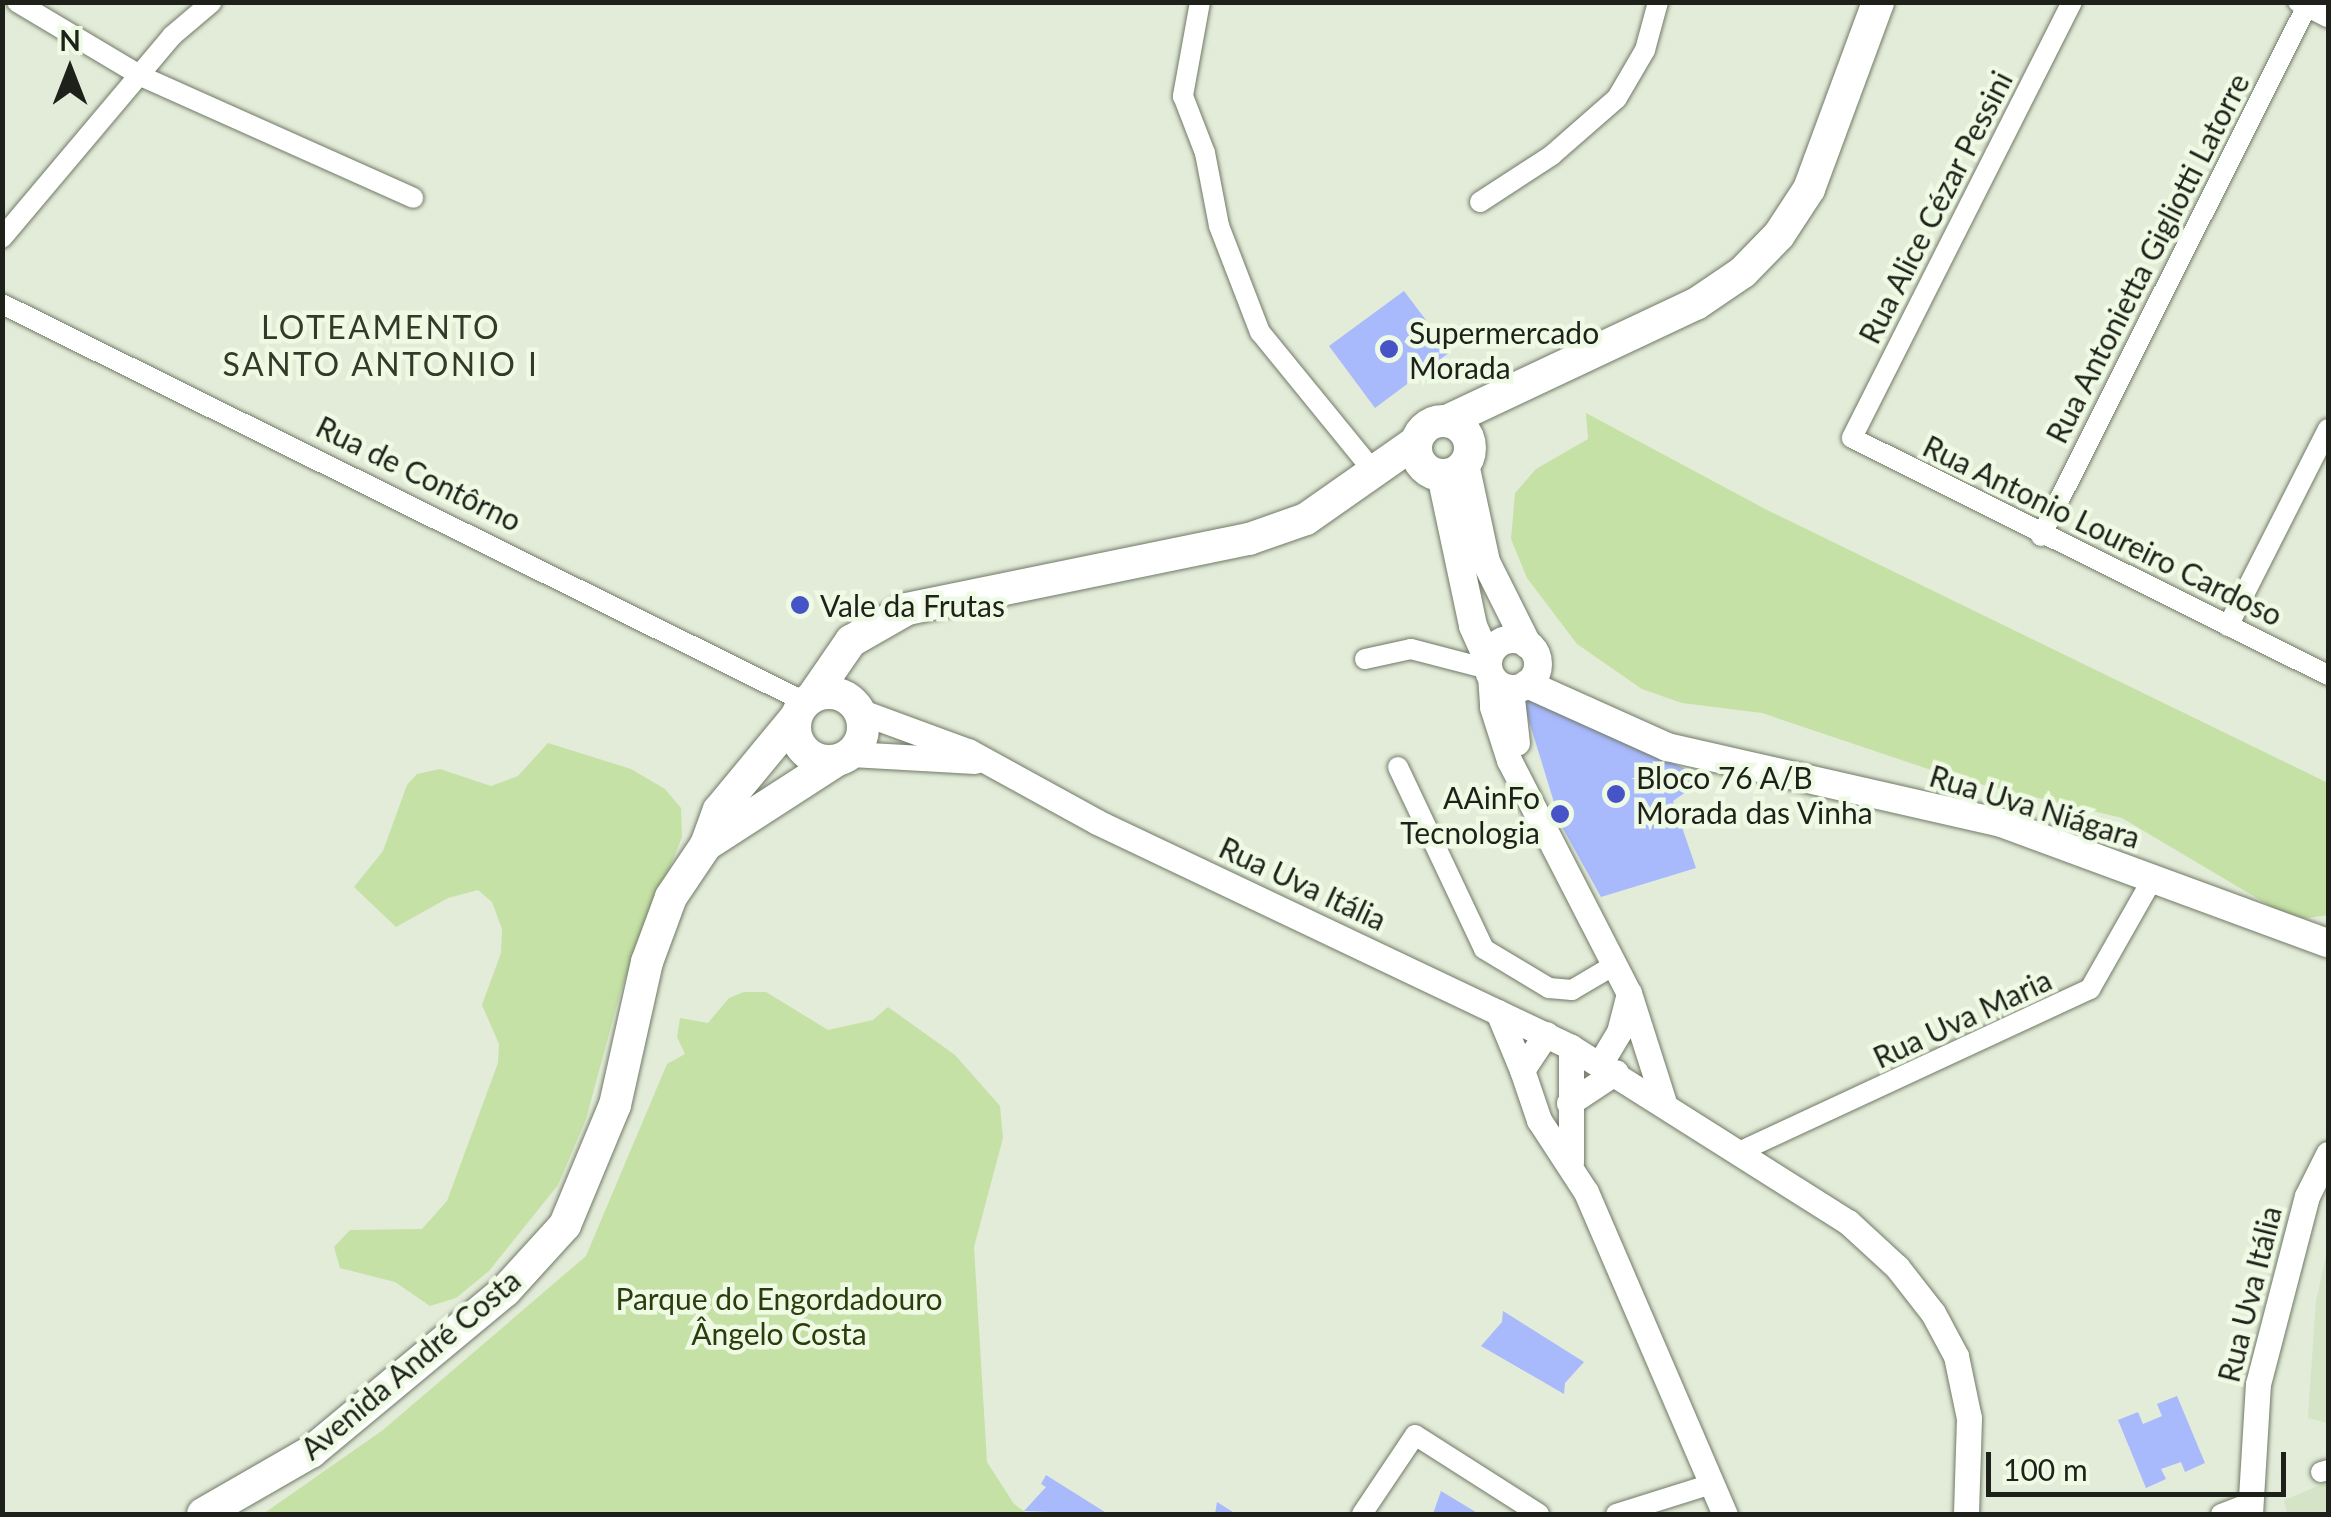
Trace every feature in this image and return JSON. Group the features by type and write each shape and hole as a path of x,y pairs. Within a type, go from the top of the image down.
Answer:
{"main road":[{"path":"1501,675 1473,626 1443,461 1464,430 1447,420 1696,304 1780,235 1809,189 1878,2"},
{"path":"1443,461 1496,396"},
{"name":"Avenida André Costa","path":"203,1514 311,1452 505,1291 565,1225 615,1105 647,962 671,897 706,845 719,810 804,706 850,641 954,594 1249,540 1306,520 1379,472 1443,461"},
{"name":"Rua Uva Niágara","path":"1443,461 1486,562 1532,650 1600,719"},
{"path":"856,707 841,695 804,706 804,751 843,757 862,734 856,707 854,654 872,628"},
{"path":"1501,675 1504,641 1532,650"},
{"path":"1501,675 1532,650"},
{"name":"Rua Uva Niágara","path":"1501,675 1667,747 2001,823 2328,943"},
{"name":"Avenida André Costa","path":"706,845 843,757"}],"street":[{"path":"17,2 142,78 413,198"},
{"path":"2,238 142,78 172,36 212,2"},
{"path":"1200,2 1183,96 1205,153 1219,226 1260,332 1379,472"},
{"path":"1480,202 1552,155 1617,98 1646,50 1658,2"},
{"name":"Rua Alice Cézar Pessini","path":"1852,438 2072,2"},
{"path":"2302,4 2328,17"},
{"name":"Rua Antonietta Gigliotti Latorre","path":"2041,536 2302,4"},
{"name":"Rua de Contôrno","path":"2,304 804,706"},
{"path":"2228,626 2328,430"},
{"name":"Rua Antonio Loureiro Cardoso","path":"1852,438 2041,536 2328,675"},
{"path":"1365,660 1411,650 1501,675 1492,707 1520,777 1629,993 1664,1104"},
{"name":"Rua Uva Itália","path":"856,707 950,743 978,761 1572,1047 1848,1222 1934,1313 1956,1356 1969,1418 1966,1514"},
{"name":"Rua Uva Itália","path":"843,757 978,761"},
{"path":"1398,767 1484,948 1549,988 1572,990 1616,964"},
{"name":"Rua Uva Maria","path":"1741,1152 2090,989 2153,878"},
{"path":"1569,1103 1609,1067 1629,993"},
{"path":"1498,1012 1539,1120 1570,1162 1712,1484 1721,1513"},
{"path":"1522,1070 1546,1034"},
{"path":"1570,1162 1572,1047"},
{"name":"Rua Uva Itália","path":"2249,1508 2266,1346 2307,1196 2328,1154"},
{"path":"1362,1514 1415,1435 1539,1514"},
{"path":"1616,1514 1712,1484"},
{"path":"2221,1514 2249,1508"}],"shaded area":[{"path":"2328,1248 2328,1423 2308,1418 2316,1301"},
{"path":"2328,1482 2328,1514 2287,1514 2284,1500"}],"green space":[{"path":"1586,413 1767,510 2328,783 2328,915 2294,920 2122,818 1955,778 1762,713 1682,703 1642,689 1577,644 1527,578 1511,539 1515,493 1536,469 1588,439"},
{"path":"548,743 631,769 665,789 681,808 682,837 621,990 586,1119 558,1185 489,1271 456,1298 430,1306 395,1282 340,1268 334,1247 350,1230 422,1229 447,1201 498,1063 499,1044 482,1005 501,953 502,929 492,902 478,890 448,898 396,927 354,887 383,851 407,785 417,774 440,769 491,786 518,776"},
{"name":"Parque do Engordadouro Ângelo Costa","path":"744,992 766,992 828,1030 873,1020 888,1007 955,1055 1000,1106 1003,1138 974,1247 987,1462 1014,1504 1028,1514 263,1514 383,1430 586,1256 667,1064 685,1054 677,1037 680,1018 708,1023 729,998"}],"building":[{"name":"Supermercado Morada","path":"1404,291 1450,352 1375,408 1329,346"},
{"name":"Bloco 76 A/B Morada das Vinha","path":"1521,695 1688,770 1693,787 1673,801 1696,868 1601,897 1561,825"},
{"path":"1503,1311 1584,1362 1565,1383 1564,1394 1481,1346 1502,1322"},
{"path":"2177,1396 2205,1463 2185,1472 2181,1462 2161,1469 2166,1479 2146,1488 2118,1420 2138,1412 2143,1424 2162,1416 2157,1404"},
{"path":"1046,1475 1108,1514 1024,1511 1046,1487 1041,1484"},
{"path":"1441,1491 1479,1514 1433,1514"},
{"path":"1217,1502 1236,1514 1215,1514"}],"place":[{"name":"Supermercado Morada","path":"1389,349"},
{"name":"Vale da Frutas","path":"800,605"},
{"name":"Bloco 76 A/B Morada das Vinha","path":"1616,794"},
{"name":"AAinFo Tecnologia","path":"1560,814"}],"district":[{"name":"LOTEAMENTO SANTO ANTONIO I","path":"381,346"}]}
